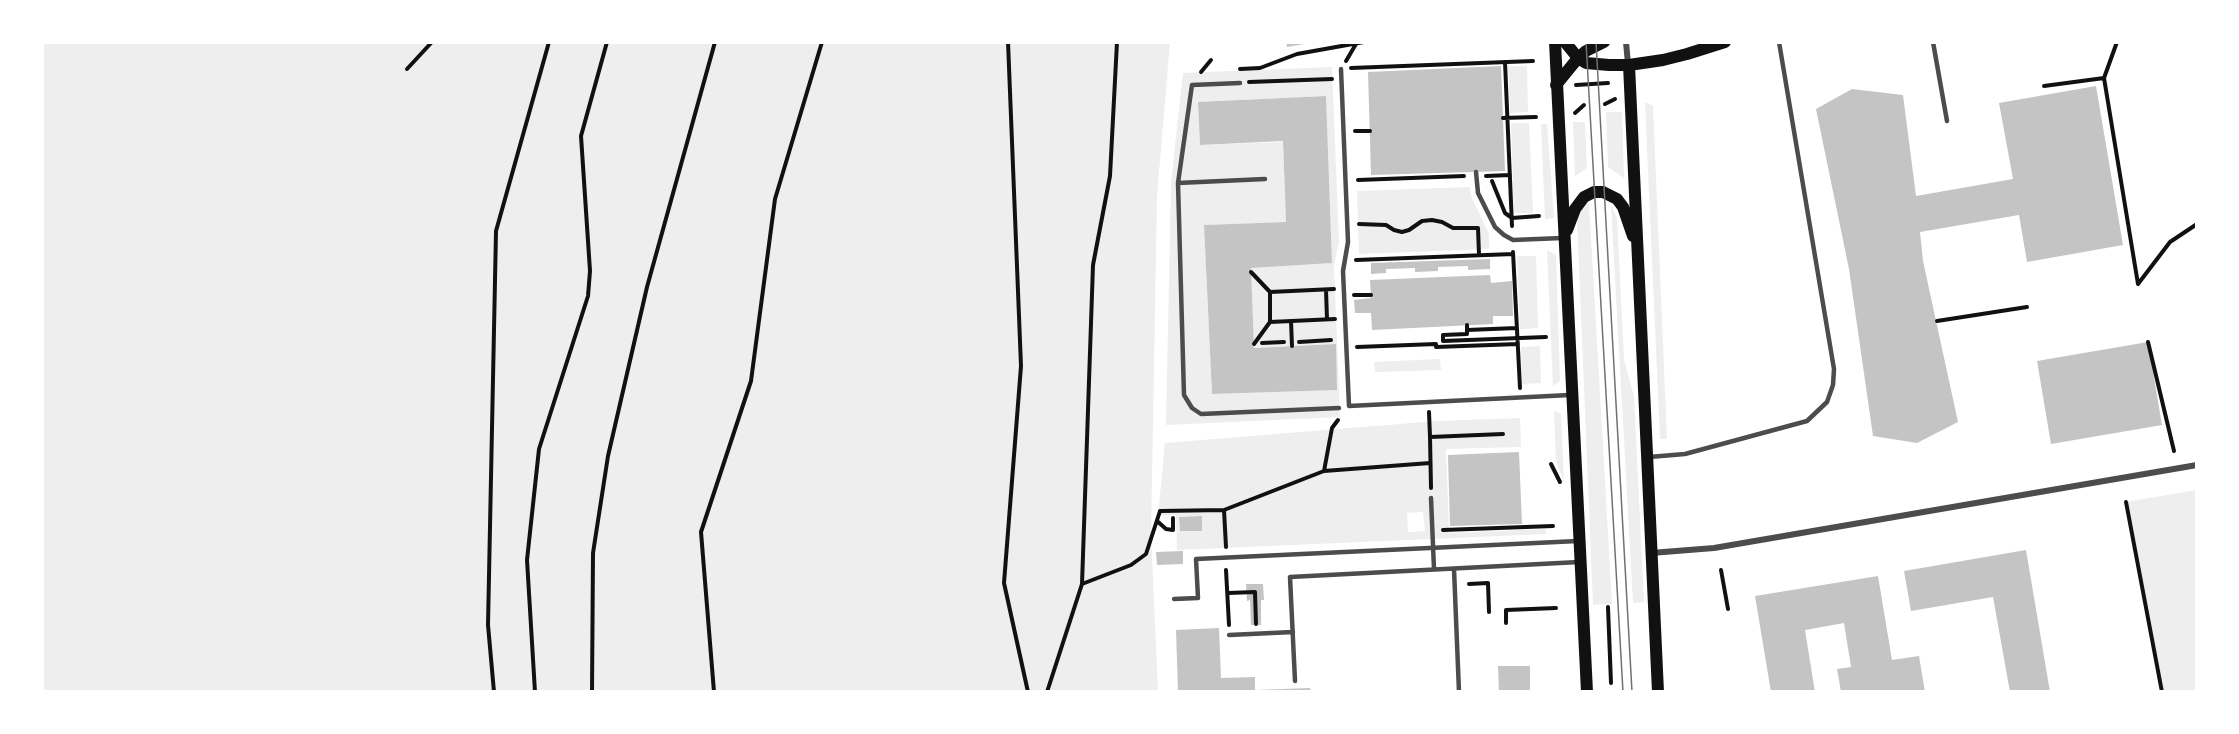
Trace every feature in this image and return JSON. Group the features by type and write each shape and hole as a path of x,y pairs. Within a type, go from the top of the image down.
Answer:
{"main road":[{"path":"1555,42 1587,692"},
{"path":"1565,42 1578,58 1597,65 1629,65 1688,54 1725,42"},
{"path":"1556,85 1578,58 1604,42"},
{"path":"1629,65 1658,692"},
{"path":"1565,238 1571,218 1584,197 1594,192 1604,192 1617,199 1623,207 1633,234 1639,261"}],"street":[{"path":"1626,42 1629,65"},
{"path":"1651,553 1714,548 2197,465"}],"lane":[{"path":"1647,457 1685,454 1807,421 1827,402 1833,385 1834,369 1779,42"},
{"path":"1933,42 1947,121"},
{"path":"1341,69 1348,242 1343,271 1349,406 1573,395"},
{"path":"1240,83 1192,85 1178,183 1184,396 1192,408 1201,414 1339,408"},
{"path":"1476,174 1478,193 1495,227 1504,235 1513,240 1565,238"},
{"path":"1178,183 1265,179"},
{"path":"1431,498 1434,569"},
{"path":"1174,599 1198,598 1196,559 1580,540"},
{"path":"1295,681 1290,578 1582,562"},
{"path":"1454,568 1459,692"},
{"path":"1229,635 1293,632"}],"path":[{"path":"407,69 432,42"},
{"path":"494,692 489,625 496,231 549,42"},
{"path":"535,692 526,560 539,449 588,296 590,271 581,136 607,42"},
{"path":"592,692 593,553 608,456 647,287 715,42"},
{"path":"714,692 701,532 751,381 775,200 822,42"},
{"path":"1008,42 1021,366 1004,583 1028,692"},
{"path":"1047,692 1082,584 1093,265 1110,176 1117,42"},
{"path":"1237,69 1260,68 1297,54 1364,42"},
{"path":"2117,42 2104,78 2138,284 2170,242 2197,224"},
{"path":"1341,69 1356,43"},
{"path":"1362,68 1533,61"},
{"path":"1505,62 1506,79"},
{"path":"1203,70 1214,70"},
{"path":"1240,83 1341,78"},
{"path":"2044,86 2104,78"},
{"path":"1573,115 1584,105"},
{"path":"1503,118 1536,117"},
{"path":"1345,180 1476,174 1510,175"},
{"path":"1491,176 1492,184 1505,213 1512,218 1539,216"},
{"path":"1347,225 1386,225 1402,232 1410,230 1422,221 1432,220 1453,228 1478,228 1479,255"},
{"path":"1345,260 1523,253"},
{"path":"1251,272 1269,292 1270,322 1254,344"},
{"path":"1269,292 1344,289"},
{"path":"1326,290 1327,319"},
{"path":"1361,295 1371,295"},
{"path":"1937,321 2027,307"},
{"path":"1270,322 1345,319"},
{"path":"1291,321 1292,346"},
{"path":"1517,328 1467,328 1467,334 1443,335 1443,340 1546,337"},
{"path":"1299,342 1331,340"},
{"path":"1262,343 1284,342"},
{"path":"2148,342 2174,451"},
{"path":"1346,347 1518,344"},
{"path":"1429,413 1431,498"},
{"path":"1324,471 1332,428"},
{"path":"1430,437 1503,434"},
{"path":"1082,584 1131,565 1146,554 1160,512 1224,510 1324,471 1430,463"},
{"path":"2126,502 2162,692"},
{"path":"1224,510 1225,538"},
{"path":"1157,521 1166,529 1173,530 1173,518"},
{"path":"1433,531 1553,526"},
{"path":"1226,570 1229,635"},
{"path":"1721,570 1728,609"},
{"path":"1469,584 1488,583 1489,612"},
{"path":"1227,593 1255,592 1257,633"},
{"path":"1608,607 1611,683"},
{"path":"1506,623 1506,610 1556,608"}],"shaded area":[{"path":"42,42 1170,42 1157,196 1151,535 1158,692 42,692"},
{"path":"1508,66 1527,66 1528,112 1510,113"},
{"path":"1332,67 1339,242 1334,266 1340,417 1166,425 1171,183 1183,73","holes":["1326,96 1332,263 1251,268 1254,348 1335,344 1337,390 1212,394 1204,225 1286,222 1283,142 1200,145 1198,102"]},
{"path":"1645,102 1653,106 1667,439 1660,439"},
{"path":"1606,112 1622,112 1624,178 1608,167"},
{"path":"1573,122 1585,122 1587,168 1575,176"},
{"path":"1511,123 1529,123 1533,213 1514,213"},
{"path":"1541,124 1547,124 1554,218 1545,219"},
{"path":"1470,187 1471,196 1489,234 1489,249 1359,254 1357,191"},
{"path":"1589,202 1612,604 1593,605 1577,219 1582,207"},
{"path":"1611,205 1617,218 1624,360 1634,396 1644,602 1633,603"},
{"path":"1547,250 1556,255 1560,381 1553,386"},
{"path":"1517,256 1536,256 1538,328 1520,329"},
{"path":"1540,346 1541,383 1522,384 1521,347"},
{"path":"1440,359 1441,370 1375,372 1374,362"},
{"path":"1554,411 1561,414 1564,481 1556,462"},
{"path":"1520,418 1521,447 1446,449 1449,533 1546,529 1546,534 1177,550 1176,515 1158,515 1165,443 1437,421","holes":["1423,512 1425,531 1408,532 1407,513","1202,516 1202,531 1180,531 1179,517"]},
{"path":"2197,490 2197,692 2162,692 2126,502"}],"building":[{"path":"1286,42 1310,42 1310,43 1287,47"},
{"path":"1501,66 1505,171 1371,175 1368,72"},
{"path":"2096,86 2123,245 2027,262 2019,215 1920,232 1923,261 1958,422 1917,443 1873,436 1849,269 1816,109 1852,89 1903,95 1916,196 2013,179 1999,103"},
{"path":"1326,96 1332,263 1251,268 1254,348 1336,344 1337,390 1212,394 1204,225 1286,222 1283,141 1200,145 1198,102"},
{"path":"1490,259 1490,269 1468,270 1468,266 1438,267 1438,271 1415,272 1415,268 1386,269 1386,273 1371,274 1371,263"},
{"path":"1490,275 1491,283 1512,281 1513,316 1493,316 1493,324 1372,330 1371,313 1355,313 1354,300 1371,298 1370,280"},
{"path":"2148,342 2162,425 2051,444 2037,361"},
{"path":"1519,452 1522,524 1450,526 1448,455"},
{"path":"1202,516 1202,531 1180,531 1179,517"},
{"path":"2026,550 2050,692 2010,692 1993,597 1911,611 1904,571"},
{"path":"1183,551 1183,564 1157,565 1156,552"},
{"path":"1878,576 1892,660 1919,656 1925,692 1841,692 1837,669 1851,667 1844,623 1805,630 1815,692 1771,692 1755,596"},
{"path":"1246,584 1263,584 1261,625 1251,625 1250,600 1247,601"},
{"path":"1219,628 1221,678 1255,677 1255,690 1310,688 1311,692 1178,692 1176,630"},
{"path":"1498,666 1530,666 1530,692 1499,692"}],"tram line":[{"path":"1586,42 1623,692"},
{"path":"1596,42 1632,692"}]}
